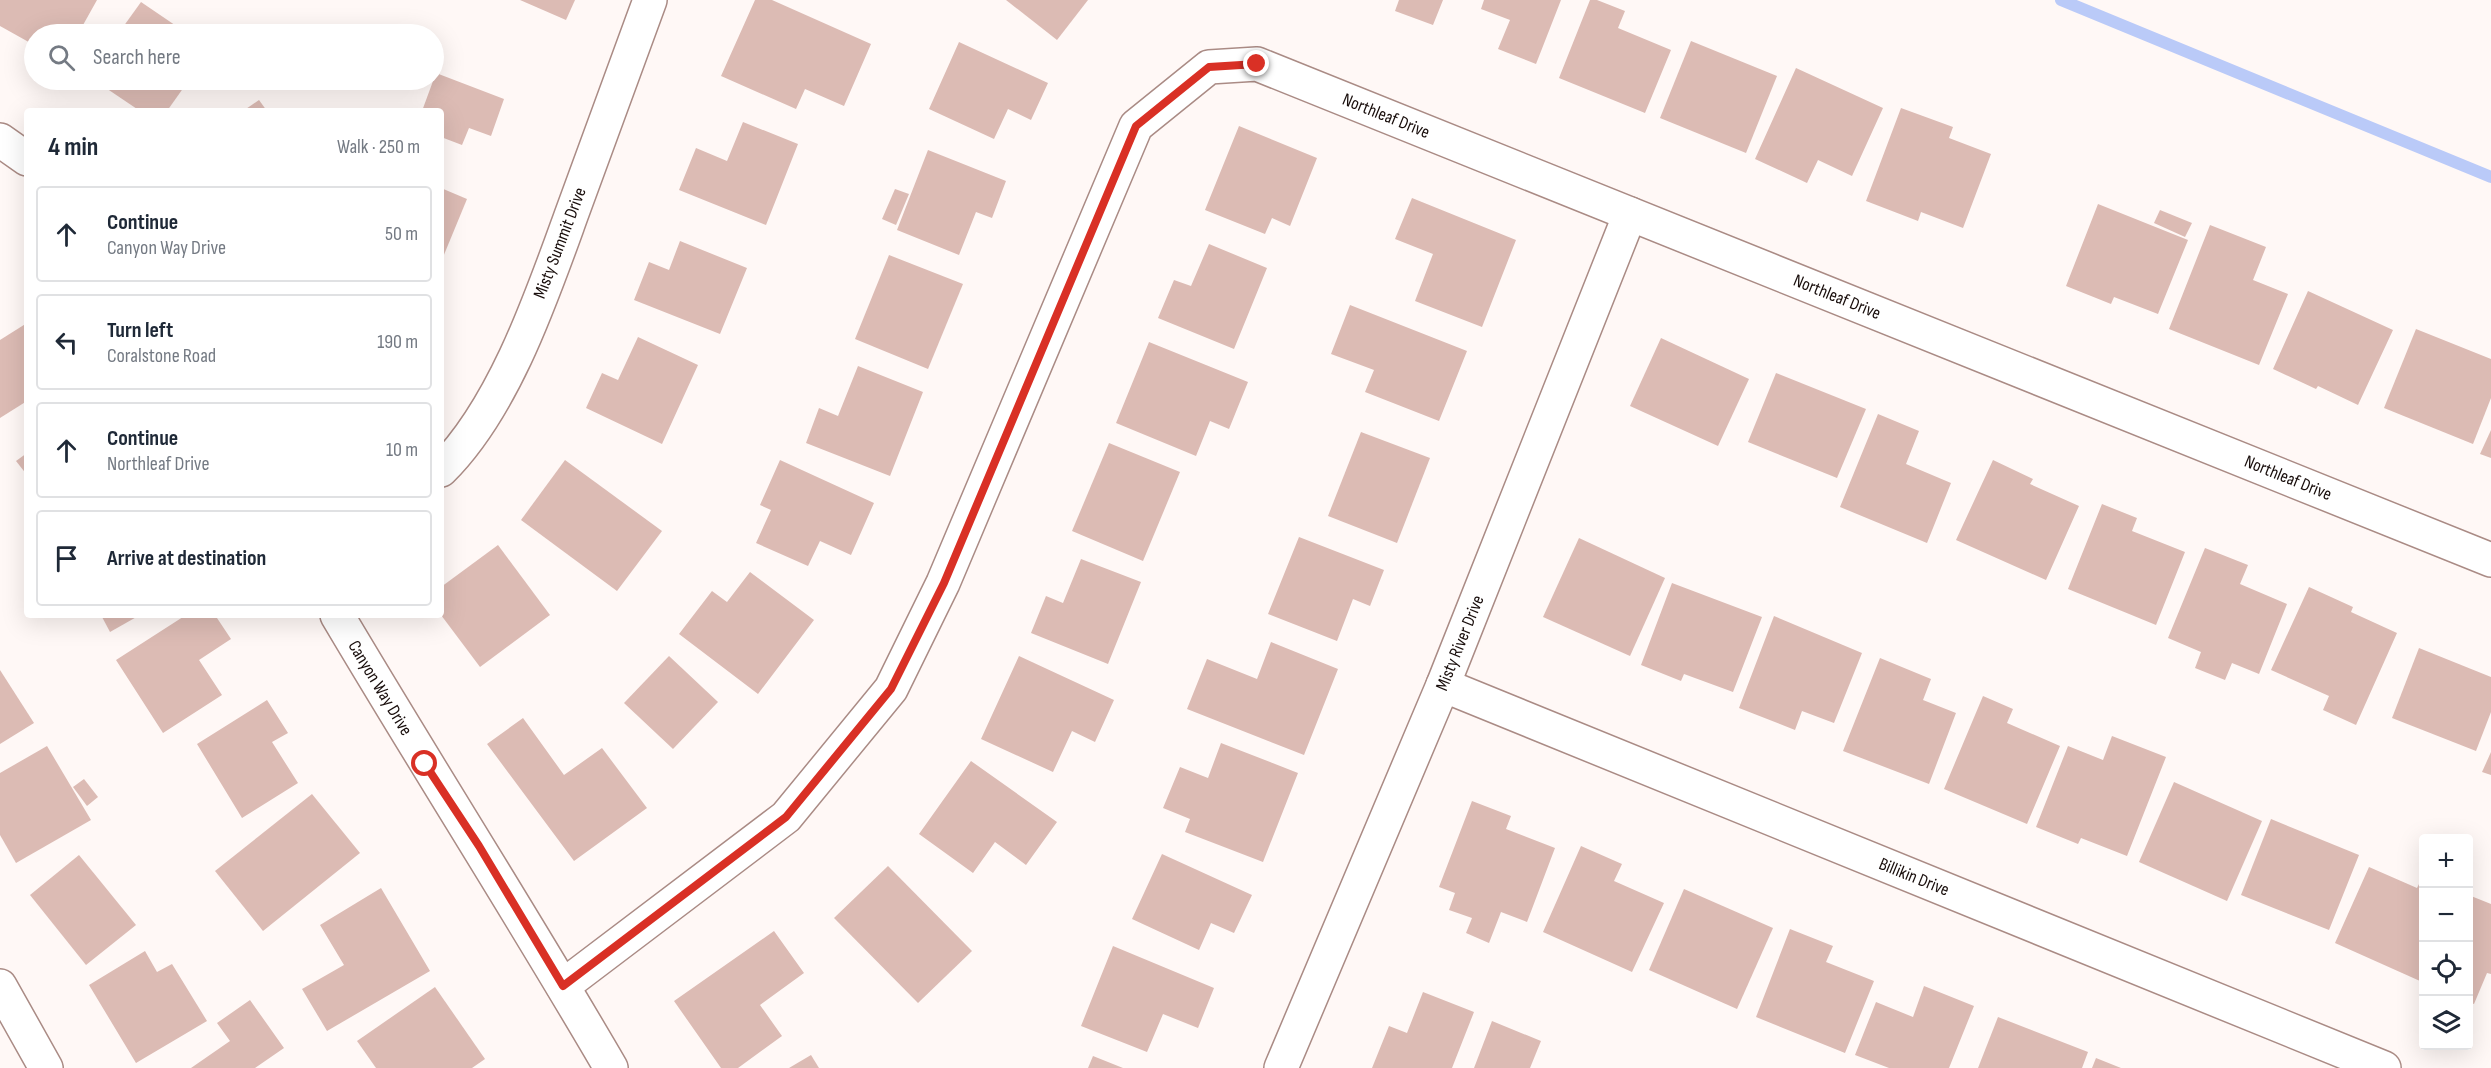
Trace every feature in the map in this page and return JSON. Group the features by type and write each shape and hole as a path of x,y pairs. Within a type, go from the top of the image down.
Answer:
{"street":[{"name":"Misty Summit Drive","path":"444,467 460,452 484,416 544,288 651,0"},
{"name":"Northleaf Drive","path":"563,986 786,817 891,689 944,583 1136,126 1209,67 1257,64 2491,560"},
{"path":"0,140 24,157"},
{"name":"Misty River Drive","path":"1281,1068 1443,685 1630,214"},
{"name":"Canyon Way Drive","path":"339,618 425,764 479,846 610,1068"},
{"name":"Billikin Drive","path":"1443,685 2384,1068"},
{"path":"0,986 46,1068"}],"building":[{"path":"0,0 97,0 84,24 24,24 24,39 0,26"},
{"path":"520,0 575,0 566,20"},
{"path":"755,0 772,0 871,44 844,106 805,89 796,109 721,76"},
{"path":"1006,0 1088,0 1057,40"},
{"path":"1399,0 1443,0 1433,25 1395,11"},
{"path":"1484,0 1561,0 1536,64 1498,49 1510,20 1481,9"},
{"path":"1590,0 1597,0 1625,11 1618,28 1671,50 1645,113 1559,78"},
{"path":"141,2 173,24 125,24"},
{"path":"1691,41 1777,76 1746,153 1660,118"},
{"path":"959,42 1048,83 1031,120 1008,109 994,139 929,109"},
{"path":"1796,68 1883,108 1852,176 1818,160 1807,183 1755,159"},
{"path":"444,76 504,99 491,136 469,128 462,145 444,138 444,108 423,108 430,90 444,90"},
{"path":"109,90 182,90 169,108 136,108"},
{"path":"259,100 265,108 247,108"},
{"path":"1901,108 1953,127 1949,138 1991,154 1963,228 1921,212 1918,221 1866,201"},
{"path":"743,122 798,144 766,225 679,190 696,148 727,161"},
{"path":"1239,126 1317,158 1290,226 1272,218 1265,234 1205,210"},
{"path":"928,150 1006,181 992,218 976,212 959,255 897,230"},
{"path":"444,189 467,199 444,255"},
{"path":"895,189 909,194 896,225 882,219"},
{"path":"1412,198 1516,240 1482,327 1415,301 1433,254 1395,239"},
{"path":"2098,204 2188,240 2158,314 2114,297 2111,304 2066,286"},
{"path":"2160,210 2192,223 2185,237 2154,223"},
{"path":"2210,225 2266,247 2253,280 2288,294 2259,365 2169,329"},
{"path":"680,241 747,268 720,334 634,300 649,262 669,270"},
{"path":"1209,244 1267,268 1234,349 1158,318 1174,280 1191,286"},
{"path":"889,255 963,284 928,369 855,339"},
{"path":"2308,291 2393,330 2358,405 2318,386 2316,389 2273,369"},
{"path":"1350,305 1467,351 1439,421 1365,392 1374,370 1331,354"},
{"path":"24,325 24,403 0,418 0,340"},
{"path":"2416,329 2491,359 2491,398 2473,444 2384,408"},
{"path":"638,337 698,365 662,444 586,408 602,373 618,380"},
{"path":"1661,338 1749,379 1718,446 1630,406"},
{"path":"1149,342 1248,382 1229,429 1210,421 1196,456 1116,423"},
{"path":"858,366 923,392 890,476 806,443 819,408 838,416"},
{"path":"1776,373 1866,409 1837,478 1748,442"},
{"path":"1878,414 1919,431 1906,464 1951,483 1927,543 1840,507"},
{"path":"2491,430 2491,458 2480,454"},
{"path":"1361,432 1430,458 1397,543 1328,516"},
{"path":"1109,443 1180,472 1143,561 1072,531"},
{"path":"24,455 24,471 16,461"},
{"path":"565,460 662,531 617,591 521,520"},
{"path":"780,460 874,503 851,555 820,541 808,566 756,543 771,510 760,505"},
{"path":"1993,460 2033,479 2030,484 2079,506 2046,580 1956,540"},
{"path":"2102,504 2137,518 2132,531 2185,552 2156,625 2068,589"},
{"path":"1299,537 1384,570 1370,606 1353,599 1337,641 1268,614"},
{"path":"1579,538 1665,578 1630,656 1543,617"},
{"path":"498,545 550,615 480,667 443,618 444,585"},
{"path":"2205,548 2248,565 2240,584 2287,604 2259,674 2232,663 2225,680 2195,668 2201,652 2168,638"},
{"path":"1081,559 1141,582 1108,664 1031,633 1046,596 1063,603"},
{"path":"750,572 814,620 758,694 679,634 712,591 727,602"},
{"path":"1672,583 1762,617 1733,692 1684,674 1681,681 1641,665"},
{"path":"2309,587 2353,607 2351,612 2397,633 2356,725 2323,710 2329,696 2271,670"},
{"path":"1774,616 1862,653 1834,723 1802,711 1795,730 1739,708"},
{"path":"103,618 135,618 110,632"},
{"path":"181,618 217,618 231,639 199,660 222,695 163,733 116,660"},
{"path":"1271,642 1338,669 1304,755 1187,709 1207,659 1257,679"},
{"path":"2419,648 2491,677 2491,712 2476,751 2392,718"},
{"path":"669,656 718,702 673,749 624,703"},
{"path":"1019,656 1114,700 1095,742 1072,731 1053,772 981,739"},
{"path":"1880,658 1931,679 1923,700 1956,713 1929,784 1843,751"},
{"path":"0,670 34,723 0,744"},
{"path":"1983,696 2013,709 2007,723 2060,746 2027,824 1944,789"},
{"path":"267,700 288,733 272,742 298,783 242,818 197,744"},
{"path":"523,718 564,775 602,748 647,808 574,861 487,744"},
{"path":"2112,736 2166,757 2127,856 2081,838 2078,844 2036,827 2068,746 2103,760"},
{"path":"1221,743 1298,773 1263,862 1185,832 1190,819 1163,808 1180,767 1208,778"},
{"path":"47,746 91,820 16,863 0,835 0,773"},
{"path":"2491,752 2491,775 2482,772"},
{"path":"971,761 1057,822 1026,865 995,842 973,873 919,834"},
{"path":"84,779 98,797 87,806 73,787"},
{"path":"2174,782 2262,821 2227,901 2139,862"},
{"path":"312,794 360,853 263,931 215,871"},
{"path":"1472,801 1511,816 1506,829 1555,848 1527,922 1501,912 1489,943 1466,933 1472,918 1449,910 1455,893 1439,887"},
{"path":"2271,819 2359,855 2329,930 2241,895"},
{"path":"1581,846 1622,864 1614,881 1664,903 1632,972 1543,932"},
{"path":"1162,854 1252,895 1234,933 1211,923 1199,950 1132,919"},
{"path":"79,855 136,925 86,965 30,895"},
{"path":"888,866 972,951 918,1003 834,918"},
{"path":"2369,867 2417,888 2419,884 2419,981 2335,943"},
{"path":"381,888 430,971 327,1031 302,989 344,965 320,925"},
{"path":"1684,889 1773,928 1737,1009 1649,970"},
{"path":"2473,897 2491,904 2491,974 2487,973 2474,1004"},
{"path":"1790,929 1833,946 1826,962 1874,981 1845,1053 1756,1017"},
{"path":"774,931 804,973 760,1005 782,1036 738,1068 721,1068 674,1001"},
{"path":"1113,946 1214,988 1198,1028 1163,1014 1147,1052 1081,1026"},
{"path":"145,951 157,972 172,964 207,1021 136,1063 89,985"},
{"path":"1924,986 1974,1006 1949,1068 1889,1068 1855,1055 1876,1002 1913,1017"},
{"path":"435,987 485,1059 472,1068 376,1068 357,1041"},
{"path":"1423,992 1474,1012 1452,1068 1372,1068 1389,1026 1407,1033"},
{"path":"250,1000 284,1048 255,1068 191,1068 230,1041 217,1023"},
{"path":"1998,1017 2088,1052 2082,1068 1978,1068"},
{"path":"1492,1021 1541,1041 1530,1068 1474,1068"},
{"path":"811,1055 819,1068 789,1068"},
{"path":"1093,1056 1123,1068 1088,1068"},
{"path":"2096,1058 2121,1068 2092,1068"}],"waterway":[{"path":"2061,0 2491,177"}],"route":[{"path":"425,764 479,846 563,986 786,817 891,689 944,583 1136,126 1209,67 1257,64"}]}
